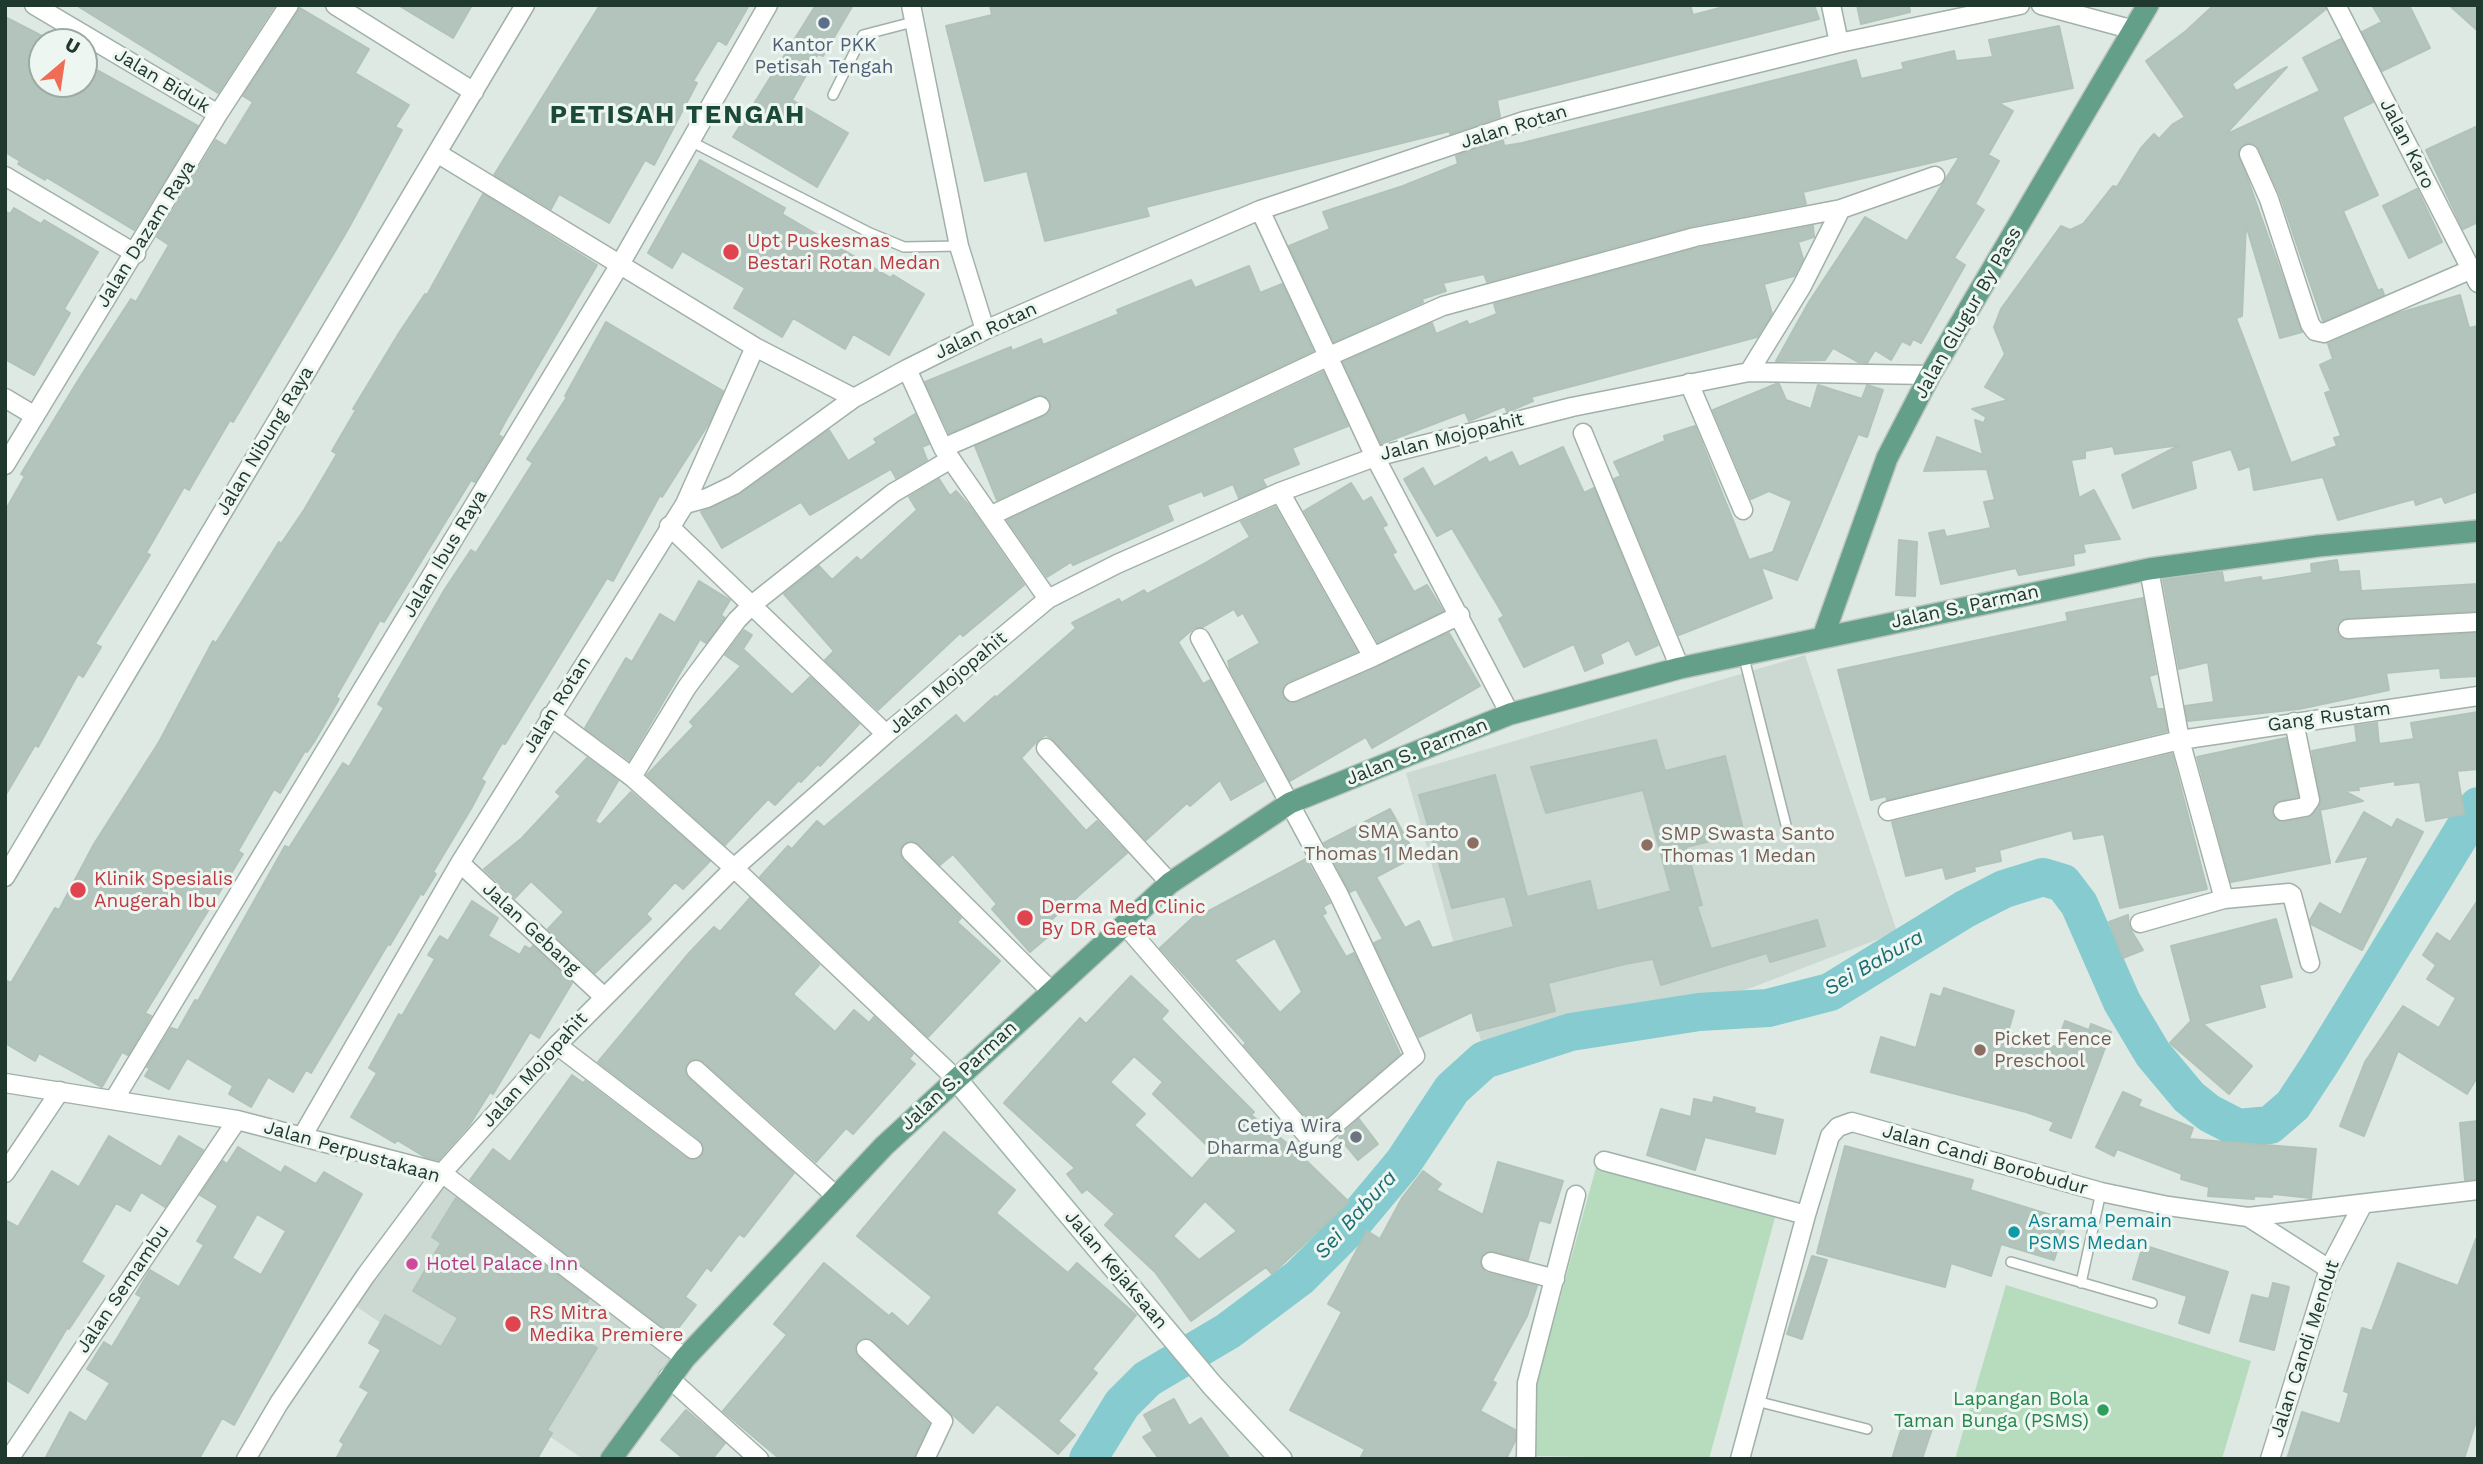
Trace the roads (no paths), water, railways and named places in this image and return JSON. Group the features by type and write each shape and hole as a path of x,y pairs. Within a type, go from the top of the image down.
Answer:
{"main road":[{"name":"Jalan Glugur By Pass","path":"1823,637 1887,458 1930,375 2148,5"},
{"name":"Jalan S. Parman","path":"611,1459 668,1377 685,1358 836,1196 954,1078 1170,883 1290,803 1510,714 1680,667 2148,569 2318,546 2478,531"},
{"name":"Jalan Kejaksaan","path":"954,1078 1212,1385 1281,1459"}],"street":[{"name":"Jalan Biduk","path":"34,5 218,114"},
{"name":"Jalan Dazam Raya","path":"5,465 136,254 218,114 289,5"},
{"path":"335,5 474,92"},
{"name":"Jalan Nibung Raya","path":"5,877 526,5"},
{"name":"Jalan Ibus Raya","path":"115,1098 619,266 768,5"},
{"path":"1831,5 1839,43"},
{"name":"Jalan Rotan","path":"303,1135 460,863 685,504 707,498 734,485 854,398 907,369 985,330 1260,210 1524,121 1839,43 1941,13 2020,5"},
{"path":"2041,5 2134,30"},
{"name":"Jalan Karo","path":"2336,5 2475,276"},
{"path":"912,14 959,246 985,330"},
{"path":"438,153 755,347 854,398"},
{"path":"2249,154 2269,199 2310,324 2315,331 2324,332 2475,276"},
{"path":"5,176 136,254"},
{"path":"992,515 1327,357 1443,306 1695,237 1841,209 1935,176"},
{"path":"1749,372 1802,286 1841,209"},
{"path":"1260,210 1375,457 1510,714"},
{"path":"685,504 755,347"},
{"path":"907,369 947,453 1048,599"},
{"name":"Jalan Mojopahit","path":"246,1459 279,1403 366,1275 442,1173 556,1045 734,868 886,734 1048,599 1116,564 1280,492 1375,457 1572,407 1749,372 1930,375"},
{"path":"1689,383 1742,510"},
{"path":"5,398 34,416"},
{"path":"632,777 687,687 737,620 753,604 947,453 1040,406"},
{"path":"1583,432 1680,667"},
{"path":"1280,492 1373,656"},
{"path":"669,526 886,734"},
{"path":"2148,569 2180,740 2224,899"},
{"path":"1293,692 1460,615"},
{"path":"2348,629 2478,622"},
{"path":"1125,925 1308,1138 1317,1141 1413,1059 1415,1052 1290,803 1200,638"},
{"name":"Gang Rustam","path":"1888,811 2180,740 2478,696"},
{"path":"550,716 632,777 734,868 954,1078"},
{"path":"2283,811 2305,807 2309,800 2294,722"},
{"path":"1046,748 1170,883"},
{"path":"911,852 1052,992"},
{"name":"Jalan Gebang","path":"460,863 603,996"},
{"path":"2140,923 2224,899 2286,892 2292,895 2310,963"},
{"path":"556,1045 693,1149"},
{"path":"696,1070 836,1196"},
{"name":"Jalan Perpustakaan","path":"5,1083 115,1098 237,1120 442,1173 685,1358"},
{"path":"5,1173 60,1091"},
{"name":"Jalan Semambu","path":"9,1459 237,1120"},
{"name":"Jalan Candi Borobudur","path":"1740,1459 1830,1136 1838,1127 1852,1122 2101,1192 2168,1206 2248,1217 2478,1190"},
{"path":"1604,1161 1807,1214"},
{"path":"1526,1459 1527,1383 1576,1195"},
{"name":"Jalan Candi Mendut","path":"2270,1459 2329,1269 2363,1204"},
{"path":"2248,1217 2329,1269"},
{"path":"1491,1262 1555,1279"},
{"path":"866,1349 943,1421 925,1459"},
{"path":"668,1377 759,1459"}],"lane":[{"path":"833,95 863,35 912,14"},
{"path":"692,142 870,233 904,247 959,246"},
{"path":"1743,653 1786,825"},
{"path":"2081,1283 2101,1192"},
{"path":"2011,1262 2152,1303"},
{"path":"1756,1401 1867,1430"}],"waterway":[{"name":"Sei Babura","path":"1088,1459 1122,1404 1147,1379 1228,1331 1300,1277 1347,1230 1403,1163 1452,1089 1484,1060 1571,1032 1699,1012 1768,1008 1830,992 1965,909 2004,889 2043,877 2063,883 2079,904 2122,1002 2153,1054 2189,1097 2209,1113 2238,1128 2270,1125 2293,1105 2320,1064 2478,806"}],"place":[{"name":"Kantor PKK Petisah Tengah","path":"824,23"},
{"name":"Upt Puskesmas Bestari Rotan Medan","path":"731,252"},
{"name":"SMA Santo Thomas 1 Medan","path":"1473,843"},
{"name":"SMP Swasta Santo Thomas 1 Medan","path":"1647,845"},
{"name":"Klinik Spesialis Anugerah Ibu","path":"78,890"},
{"name":"Derma Med Clinic By DR Geeta","path":"1025,918"},
{"name":"Picket Fence Preschool","path":"1980,1050"},
{"name":"Cetiya Wira Dharma Agung","path":"1356,1137"},
{"name":"Asrama Pemain PSMS Medan","path":"2014,1232"},
{"name":"Hotel Palace Inn","path":"412,1264"},
{"name":"RS Mitra Medika Premiere","path":"513,1324"},
{"name":"Lapangan Bola Taman Bunga (PSMS)","path":"2103,1410"}],"district":[{"name":"PETISAH TENGAH","path":"678,115"}]}
